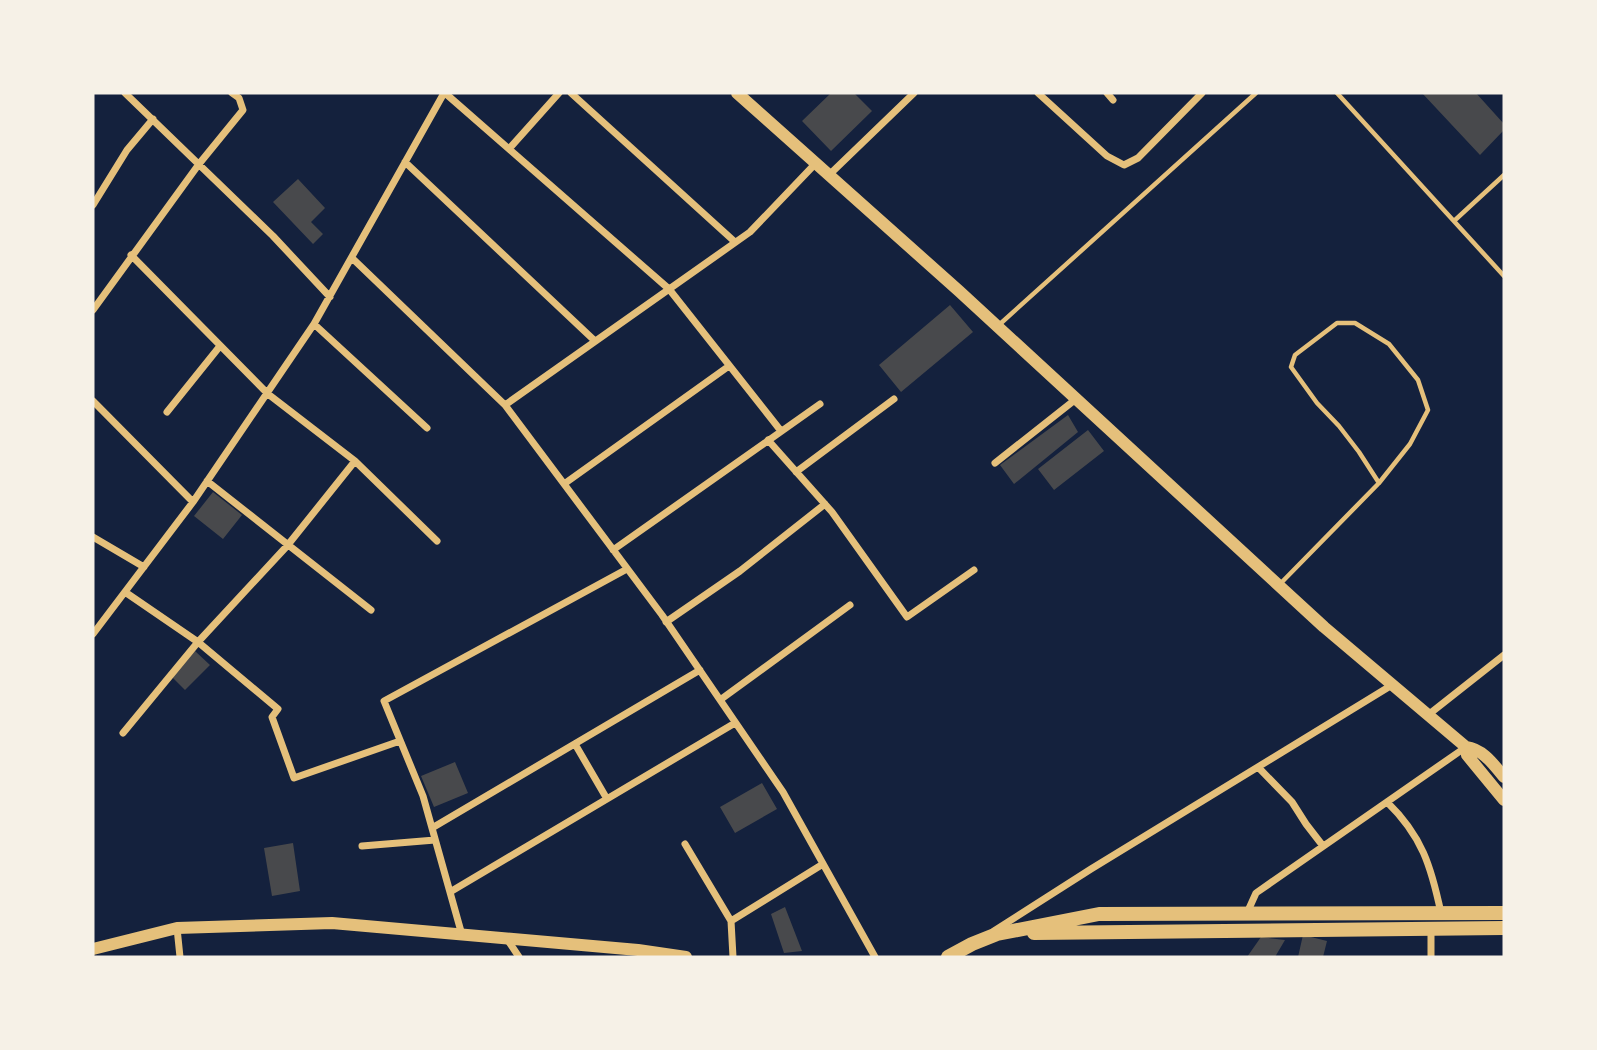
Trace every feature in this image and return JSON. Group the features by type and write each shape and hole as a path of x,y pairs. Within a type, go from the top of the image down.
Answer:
{"main road":[{"path":"948,957 998,934 1099,914 1504,913"},
{"path":"998,934 1504,928"}],"street":[{"path":"125,93 273,236 330,297"},
{"path":"93,310 199,164 243,110 239,98 232,93"},
{"path":"93,634 194,502 314,324 444,93 668,289 781,431"},
{"path":"509,149 559,93"},
{"path":"572,93 735,242"},
{"path":"737,93 1324,627 1466,747 1475,748 1492,762 1504,777"},
{"path":"829,175 914,93"},
{"path":"1038,93 1107,156 1124,165 1138,159 1202,93"},
{"path":"1107,93 1114,100"},
{"path":"93,205 127,150 153,120"},
{"path":"405,162 595,341"},
{"path":"505,405 750,232 816,163"},
{"path":"131,255 268,394 355,461 437,541"},
{"path":"352,258 505,405 666,622 783,792 875,957"},
{"path":"314,324 427,428"},
{"path":"167,412 220,346"},
{"path":"564,484 729,366"},
{"path":"796,472 894,399"},
{"path":"995,463 1076,399"},
{"path":"93,401 194,502"},
{"path":"613,550 820,404"},
{"path":"768,440 825,504 907,617 974,570"},
{"path":"123,733 198,642 287,546 355,461"},
{"path":"207,481 371,610"},
{"path":"666,622 740,571 825,504"},
{"path":"93,537 144,567"},
{"path":"462,935 423,796 384,701 627,569"},
{"path":"125,592 198,642 278,709 272,717 294,778 400,741"},
{"path":"720,700 849,605"},
{"path":"93,618 101,624"},
{"path":"1428,715 1504,655"},
{"path":"432,828 700,670"},
{"path":"972,944 1392,685"},
{"path":"450,892 735,723"},
{"path":"575,744 607,799"},
{"path":"1466,747 1467,755 1504,800"},
{"path":"1247,914 1256,893 1466,747"},
{"path":"1258,767 1292,802 1323,846"},
{"path":"1387,802 1412,830 1427,857 1441,913"},
{"path":"362,846 435,840"},
{"path":"685,844 731,921 733,957"},
{"path":"731,921 823,864"},
{"path":"93,949 177,928 332,923 638,950 686,957"},
{"path":"177,928 180,957"},
{"path":"1431,929 1431,957"},
{"path":"506,939 519,957"}],"lane":[{"path":"997,327 1256,93"},
{"path":"1337,93 1504,276"},
{"path":"1454,221 1504,175"},
{"path":"1279,586 1379,483 1410,444 1428,410 1418,380 1389,344 1354,323 1337,323 1295,355 1291,367 1317,403 1359,452 1379,483"}],"building":[{"path":"831,93 854,93 872,111 831,151 802,121"},
{"path":"1422,93 1476,93 1504,124 1504,130 1480,155"},
{"path":"298,179 325,208 311,222 323,234 313,244 273,202"},
{"path":"950,305 973,332 901,392 879,365"},
{"path":"1068,415 1078,432 1014,484 1000,465"},
{"path":"1088,430 1104,451 1054,490 1038,469"},
{"path":"213,492 242,515 223,539 194,516"},
{"path":"195,651 210,665 185,690 171,676"},
{"path":"455,762 468,793 434,807 421,776"},
{"path":"762,783 777,809 735,833 720,807"},
{"path":"293,843 300,891 272,896 264,848"},
{"path":"785,907 802,951 784,953 771,914"},
{"path":"1303,935 1327,941 1323,957 1298,957"},
{"path":"1261,937 1285,940 1275,957 1247,957"}]}
